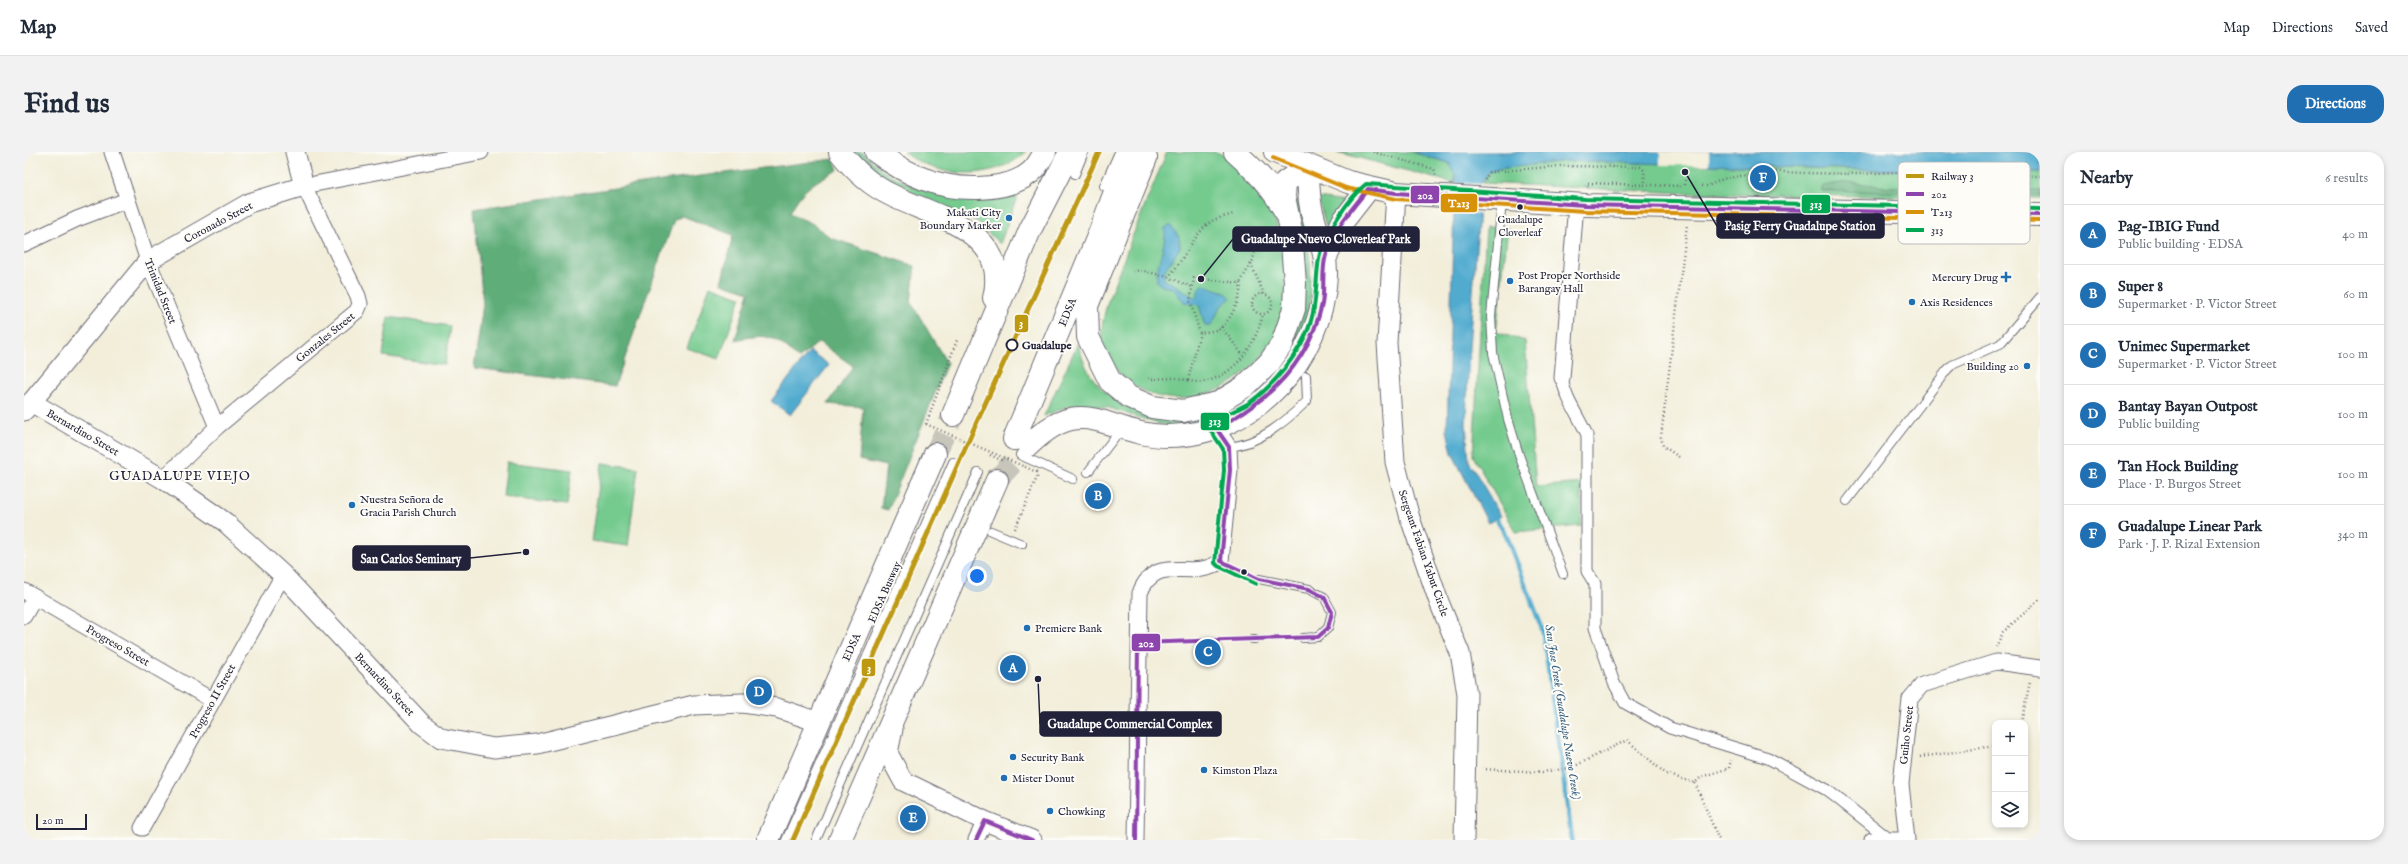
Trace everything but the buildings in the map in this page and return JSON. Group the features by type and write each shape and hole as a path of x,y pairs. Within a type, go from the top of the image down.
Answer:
{"main road":[{"path":"840,152 850,165 874,185 970,231 982,243 993,258 997,272 996,290 987,329"},
{"path":"876,152 905,170 926,180 971,188 996,186 1020,179 1035,168 1045,152"},
{"path":"1030,230 1055,152"},
{"path":"953,414 987,329 1030,230 1070,152"},
{"path":"1235,152 1274,192 1286,214"},
{"path":"1275,152 1307,167 1368,189 1396,193 1576,204 1689,193 1898,206"},
{"path":"1144,154 1087,306 1088,337 1098,360 1110,381 1120,390 1140,402 1169,410 1184,411 1204,408 1218,403 1244,387 1269,363 1282,344 1294,309 1295,261 1291,230 1286,214 1284,197 1285,182 1307,167"},
{"name":"EDSA","path":"1021,446 1101,229 1144,154"},
{"path":"1021,446 1053,425 1073,418 1092,419 1122,428 1166,436 1189,436 1216,428 1238,418 1263,401 1289,375 1299,360 1313,334 1321,311 1324,293 1326,256 1311,211 1307,167"},
{"path":"1326,256 1343,221 1368,189"},
{"path":"2030,214 2040,215"},
{"name":"EDSA","path":"768,840 818,722 944,458"},
{"path":"840,840 895,718 987,476"}],"street":[{"name":"Trinidad Street","path":"112,152 148,260 217,427"},
{"name":"Gonzales Street","path":"163,479 217,427 357,311 360,304 358,296 304,186 295,152"},
{"name":"Coronado Street","path":"26,404 148,260 250,204 304,186 481,152"},
{"name":"Sergeant Fabian Yabut Circle","path":"1396,193 1387,343 1395,462 1410,518 1439,602 1460,653 1467,694 1464,840"},
{"path":"24,244 77,219 127,200"},
{"path":"1576,204 1562,378 1565,393 1578,414 1587,435 1587,571 1595,584 1595,628 1614,683 1625,703 1647,716 1670,728 1768,758 1827,790 1889,839"},
{"name":"Bernardino Street","path":"26,404 163,479 225,522 283,575 422,724 442,738 494,748 537,744 694,706 743,703 776,708 818,722"},
{"path":"1136,840 1138,642 1140,593 1144,582 1152,573 1166,570 1200,569 1225,563 1230,470 1229,447 1216,428"},
{"name":"Progreso II Street","path":"142,828 283,575"},
{"path":"24,616 29,594"},
{"name":"Progreso Street","path":"29,594 212,700"},
{"name":"Guiho Street","path":"1907,840 1901,784 1910,698 1914,691 1922,685 1996,662 2036,668"},
{"path":"895,718 888,753 903,781 985,821 1032,840"},
{"path":"976,840 985,821"},
{"path":"1872,840 1907,840"}],"lane":[{"path":"1075,174 1084,152"},
{"path":"1104,186 1119,152"},
{"path":"1489,198 1493,353 1504,406 1517,448 1563,574"},
{"path":"1847,501 1947,370 1952,365 2000,344 2040,297"},
{"path":"1229,447 1245,445 1288,419 1307,401 1306,376"},
{"path":"1088,472 1122,428"},
{"path":"1021,446 1072,479"},
{"name":"EDSA Busway","path":"786,840 944,458"},
{"path":"816,840 987,476"},
{"path":"991,531 1022,544"},
{"path":"1259,578 1309,589 1324,597 1332,612 1328,628 1318,637 1303,638"},
{"path":"1138,642 1154,642"}],"path":[{"path":"1373,152 1434,169 1446,196"},
{"path":"1489,198 1483,183 1489,172 1560,166 1640,167 1644,170 1645,184"},
{"path":"1698,187 1708,186 1724,179 1769,171 1862,174 1898,172"},
{"path":"2030,176 2040,176"},
{"path":"1679,457 1663,446 1661,437 1689,193 1685,180"},
{"path":"1619,184 1645,184 1689,193"},
{"path":"1168,278 1179,266 1195,240 1212,221 1233,214"},
{"path":"1200,333 1225,325 1242,289 1240,283 1251,264 1258,235"},
{"path":"1148,379 1188,380 1202,382 1224,375 1243,356 1250,348 1256,336 1262,314 1270,310 1272,304 1270,298 1264,294 1251,264"},
{"path":"1133,272 1140,270 1192,287"},
{"path":"1188,380 1200,333 1190,300 1194,278 1240,283"},
{"path":"1262,314 1255,311 1253,302 1256,296 1264,294"},
{"path":"1221,327 1243,356"},
{"path":"957,340 926,424 1039,472"},
{"path":"1014,533 1036,479"},
{"path":"1996,662 1993,653 2003,632 2040,599"},
{"path":"2022,720 2036,668"},
{"path":"1465,768 1542,772 1571,768 1627,740 1646,760 1666,774 1695,783 1719,840"},
{"path":"1903,759 1992,746"},
{"path":"1695,783 1701,777 1729,768 1732,747"}],"green space":[{"path":"853,152 862,152 883,171 916,188 1019,191 1000,244 976,221 877,177"},
{"path":"904,152 1026,152 1013,161 998,168 982,172 966,173 949,172 933,167 917,161"},
{"path":"1167,152 1215,152 1222,154 1230,160 1255,186 1271,211 1276,224 1284,257 1286,293 1281,325 1275,338 1262,356 1246,372 1227,385 1207,394 1186,398 1165,398 1144,391 1124,378 1109,359 1103,347 1101,337 1105,310 1111,292 1137,223"},
{"path":"1337,152 1412,152 1449,163 1455,175 1453,183"},
{"path":"834,159 838,170 816,182 804,192 790,213 815,225 831,238 915,266 911,302 947,363 888,510 881,508 886,466 859,460 863,407 828,404 853,366 819,342 798,359 783,345 770,338 755,337 735,340 749,292 721,283 733,235 682,216 674,220 615,386 474,368 483,304 474,209 669,180"},
{"path":"1566,161 1898,170 1898,196 1704,194 1483,183 1489,172 1498,169"},
{"path":"2030,172 2040,172 2040,198 2030,198"},
{"path":"1847,182 1898,187 1898,192 1822,191 1822,186"},
{"path":"2030,190 2040,190 2040,195 2030,195"},
{"path":"1318,198 1345,202 1328,235"},
{"path":"1296,199 1299,199 1304,214 1310,262 1310,304 1298,346 1267,388 1214,420 1176,426 1159,424 1109,408 1086,405 1069,406 1044,416 1078,343 1083,360 1090,374 1109,395 1134,409 1164,419 1282,361"},
{"path":"1486,227 1508,228 1496,332 1525,341 1536,487 1582,483 1581,526 1516,532 1473,456"},
{"path":"710,286 741,297 719,359 687,348"},
{"path":"388,317 450,326 445,365 383,356"},
{"path":"507,462 572,470 567,505 503,497"},
{"path":"602,463 638,468 628,546 591,541"}],"water":[{"path":"1412,152 2040,152 2040,172 2030,172 2030,162 1898,162 1898,170 1566,161 1498,169 1489,172 1481,183 1469,348 1466,424 1469,461 1501,516 1488,523 1452,453 1447,430 1455,175 1449,163"},
{"path":"1170,225 1179,237 1180,248 1164,271 1164,280 1197,298 1199,288 1204,285 1225,292 1231,298 1221,306 1211,326 1205,326 1199,305 1184,302 1173,288 1162,286 1157,282 1165,228"},
{"path":"810,351 829,365 790,415 771,401"}],"pier":[{"path":"1660,152 1709,152 1709,165 1660,165"},
{"path":"1453,183 1482,184 1481,214 1452,213"}],"waterway":[{"name":"San Jose Creek (Guadalupe Nuevo Creek)","path":"1493,513 1505,532 1543,631 1572,840"}],"tunnel":[{"path":"935,454 953,415"},
{"path":"997,480 1029,445"}],"rail line":[{"name":"3","path":"793,840 971,435 1099,152"}],"transit line":[{"name":"T213","path":"1273,158 1346,188 1396,199 1585,211 1898,218"},
{"name":"313","path":"1256,584 1218,566 1215,563 1224,470 1223,449 1211,431 1210,426 1217,420 1249,403 1257,397 1285,369 1296,352 1311,322 1321,249 1338,218 1352,198 1366,184 1585,199 1898,206"},
{"name":"202","path":"1136,840 1138,643 1318,637 1328,628 1332,612 1324,597 1309,589 1259,579 1221,561 1230,470 1229,447 1216,428 1235,418 1269,393 1284,378 1296,362 1316,325 1322,304 1324,267 1329,246 1338,228 1368,189 1396,193 1585,205 1898,212"},
{"name":"313","path":"2030,209 2040,209"},
{"name":"202","path":"2030,215 2040,215"},
{"name":"T213","path":"2030,221 2040,221"},
{"name":"202","path":"976,840 985,821 1032,840"}],"place":[{"name":"Pasig Ferry Guadalupe Station","path":"1685,172"},
{"name":"Guadalupe Linear Park","path":"1763,178"},
{"name":"Guadalupe Cloverleaf","path":"1520,207"},
{"name":"Makati City Boundary Marker","path":"1009,218"},
{"name":"Mercury Drug","path":"2006,277"},
{"name":"Guadalupe Nuevo Cloverleaf Park","path":"1201,279"},
{"name":"Post Proper Northside Barangay Hall","path":"1510,281"},
{"name":"Axis Residences","path":"1912,302"},
{"name":"Guadalupe","path":"1012,345"},
{"name":"Building 20","path":"2027,366"},
{"name":"Super 8","path":"1098,496"},
{"name":"Nuestra Señora de Gracia Parish Church","path":"352,505"},
{"name":"San Carlos Seminary","path":"526,552"},
{"name":"Premiere Bank","path":"1027,628"},
{"name":"Unimec Supermarket","path":"1208,652"},
{"name":"Pag-IBIG Fund","path":"1013,668"},
{"name":"Guadalupe Commercial Complex","path":"1038,679"},
{"name":"Bantay Bayan Outpost","path":"759,692"},
{"name":"Security Bank","path":"1013,757"},
{"name":"Kimston Plaza","path":"1204,770"},
{"name":"Mister Donut","path":"1004,778"},
{"name":"Chowking","path":"1050,811"},
{"name":"Tan Hock Building","path":"913,818"}],"district":[{"name":"GUADALUPE VIEJO","path":"180,475"}]}
